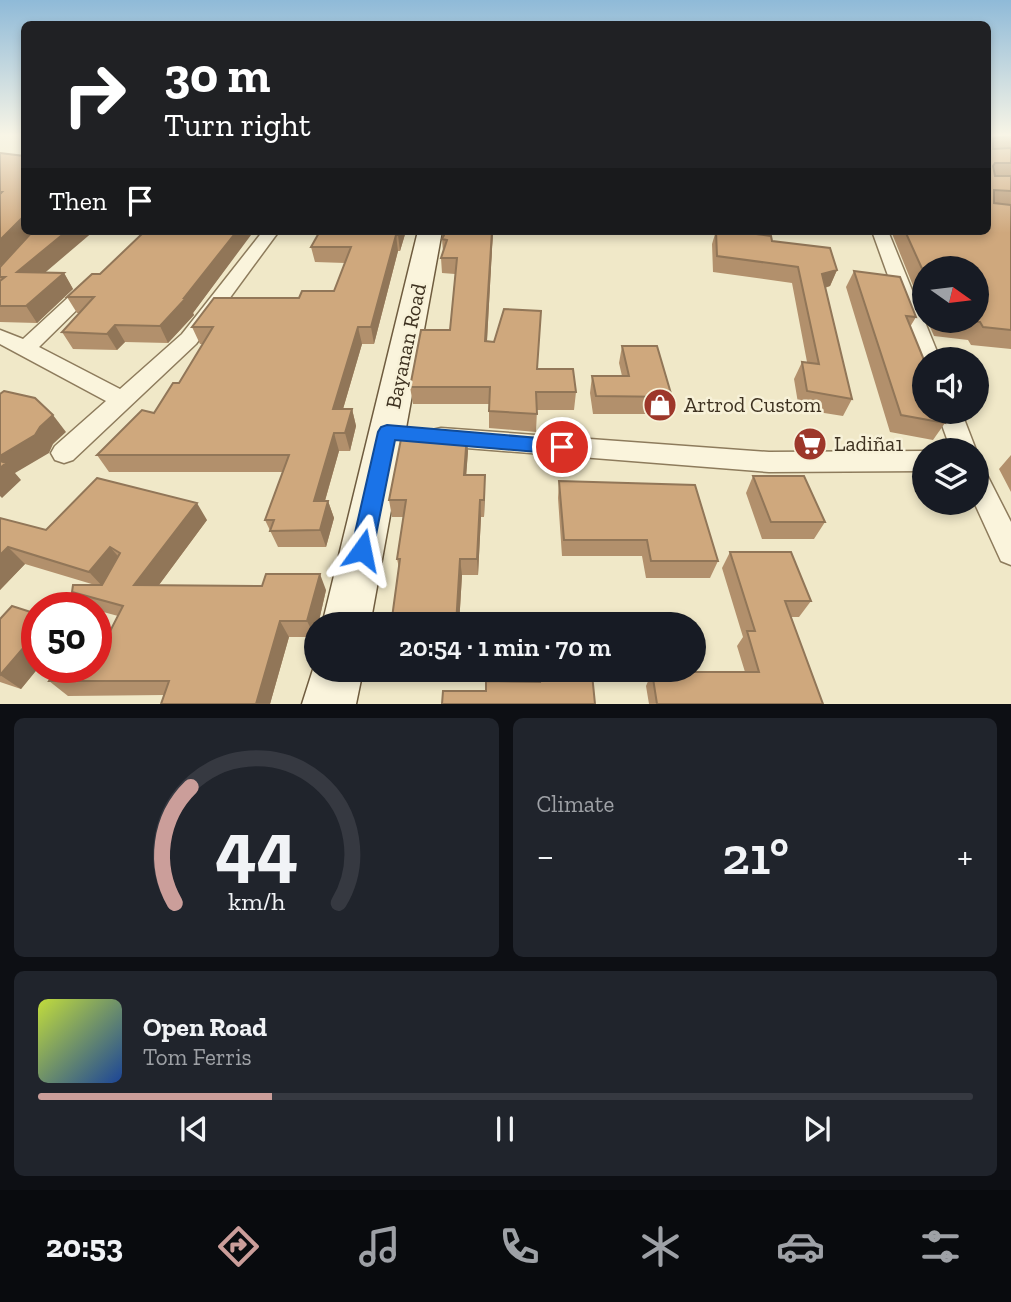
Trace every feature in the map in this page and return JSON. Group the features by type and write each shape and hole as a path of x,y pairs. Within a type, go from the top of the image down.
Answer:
{"main road":[{"name":"Bayanan Road","path":"349,612 429,235"},
{"path":"330,704 335,682"}],"street":[{"path":"64,453 189,339 268,235"},
{"path":"882,235 924,347"},
{"path":"25,349 102,276"},
{"path":"0,336 123,400"},
{"path":"387,432 769,462 912,461"},
{"path":"989,506 1011,552"}],"building":[{"path":"0,167 21,167 21,219 0,240 2,192"},
{"path":"991,167 995,176 1011,176 1011,191 994,190 994,203 1011,205 1011,330 989,328 989,256 916,256 907,235 991,235"},
{"path":"29,235 62,235 17,272 64,273 26,306 0,306 0,281 5,277 0,277 0,267"},
{"path":"141,235 234,235 186,298 160,326 115,325 107,334 62,332 94,297 67,297 92,274 100,274"},
{"path":"318,235 396,235 371,327 358,327 333,409 352,409 345,433 334,433 314,501 328,501 320,530 270,531 274,520 265,520 289,455 97,455 142,410 154,413 173,383 179,383 213,327 192,327 214,298 299,298 302,291 334,291 351,247 311,247"},
{"path":"444,235 492,235 485,341 494,342 504,309 541,311 537,369 573,369 576,392 536,392 537,414 489,411 490,387 410,387 421,330 450,330 457,258 441,258 447,240 442,239"},
{"path":"716,235 763,235 771,236 772,241 830,248 837,270 822,274 852,399 807,391 802,362 819,364 798,267 717,256"},
{"path":"854,271 900,277 912,307 912,317 906,316 919,347 912,347 912,417 901,415"},
{"path":"622,346 657,346 672,397 596,396 592,376 629,376"},
{"path":"4,391 35,398 53,415 35,435 0,456 0,394"},
{"path":"402,434 467,434 464,475 485,475 484,500 480,500 477,559 460,559 457,612 393,612 406,500 389,500"},
{"path":"753,476 804,476 825,522 771,522"},
{"path":"97,478 197,503 134,585 262,586 266,574 320,574 309,612 304,612 304,621 280,621 256,704 161,704 169,681 112,681 112,627 123,606 112,603 112,592 72,592 73,585 102,585 120,553 110,547 89,572 8,547 0,555 0,518 46,530"},
{"path":"559,481 695,485 718,561 651,561 647,540 564,540"},
{"path":"730,552 791,552 811,601 785,601 823,704 657,704 654,682 706,682 706,672 759,672 747,631 755,631"},
{"path":"12,606 21,609 21,651 0,675 0,619"},
{"path":"486,682 593,682 595,704 442,704 443,691 486,691"}],"place":[{"name":"Artrod Custom","path":"660,405"},
{"name":"Ladiña1","path":"810,444"}],"route":[{"path":"362,550 387,432 562,447"}]}
